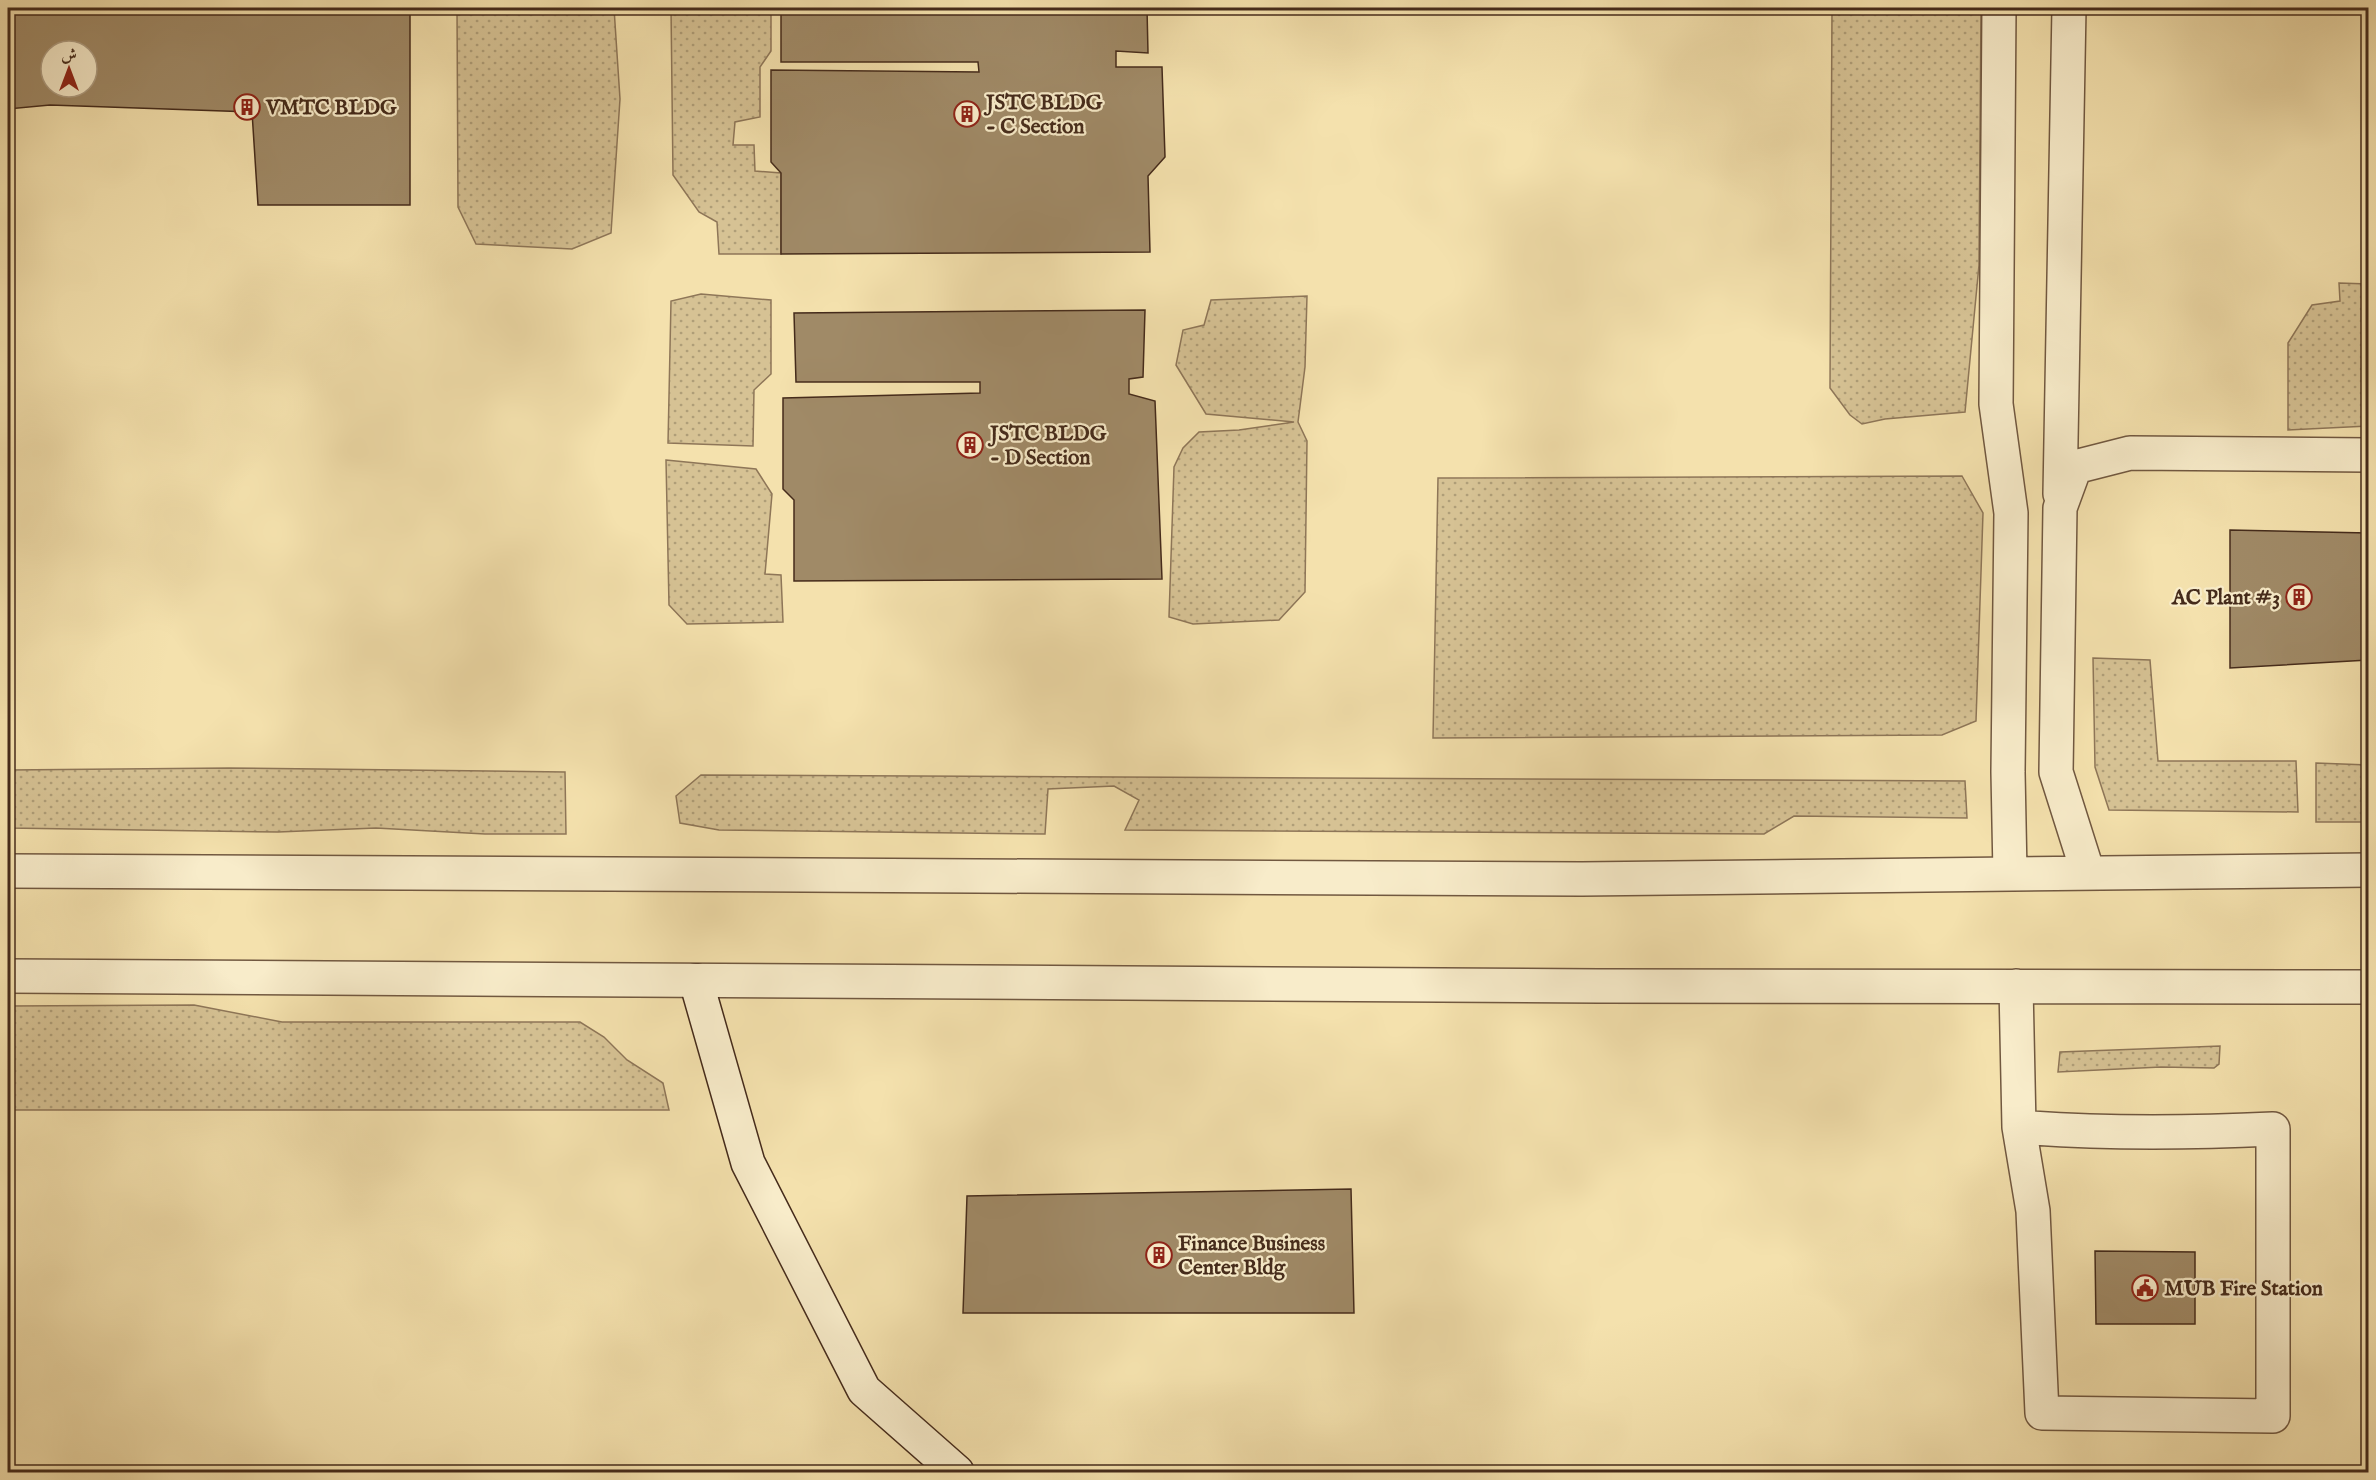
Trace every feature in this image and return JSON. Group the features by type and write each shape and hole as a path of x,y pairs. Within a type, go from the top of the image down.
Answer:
{"street":[{"path":"2000,8 1996,404 2011,513 2008,772 2010,874"},
{"path":"2068,8 2056,772 2088,873"},
{"path":"2060,508 2075,467 2130,453 2368,455"},
{"path":"8,871 1582,879 2368,870"},
{"path":"8,976 2368,987"},
{"path":"696,981 747,1163 864,1390 957,1473"},
{"path":"2016,986 2019,1127 2033,1211 2042,1413 2273,1416 2273,1129 2176,1134 2089,1132 2019,1127"}],"shaded area":[{"path":"457,8 614,8 620,99 611,233 572,249 476,244 458,207"},
{"path":"671,8 771,8 771,51 760,67 760,117 735,122 733,145 754,145 755,171 781,173 781,254 719,254 717,222 699,212 673,175"},
{"path":"1832,8 1981,8 1979,265 1965,412 1885,419 1862,424 1850,415 1830,388"},
{"path":"2339,283 2368,284 2368,426 2288,430 2288,343 2312,305 2340,301"},
{"path":"701,294 771,300 771,374 754,390 753,446 668,443 671,301"},
{"path":"1307,296 1305,367 1298,422 1307,441 1305,592 1279,620 1193,624 1169,617 1174,467 1183,448 1199,432 1239,430 1294,422 1206,414 1176,365 1183,330 1204,325 1211,300"},
{"path":"666,460 756,469 772,494 765,574 781,575 783,622 687,624 669,605"},
{"path":"1962,476 1983,513 1976,721 1942,735 1433,738 1438,478"},
{"path":"2093,658 2150,660 2158,761 2296,761 2298,812 2109,810 2095,767"},
{"path":"2316,763 2368,765 2368,822 2316,822"},
{"path":"229,768 565,772 566,834 485,834 376,828 278,832 8,828 8,770"},
{"path":"701,775 1965,781 1967,818 1794,816 1764,834 1125,830 1139,800 1114,786 1048,789 1045,834 719,830 680,823 676,796"},
{"path":"194,1005 282,1022 580,1022 604,1037 627,1060 663,1083 669,1110 8,1110 8,1006"},
{"path":"2220,1046 2219,1064 2214,1068 2161,1067 2058,1072 2060,1052"}],"building":[{"name":"VMTC BLDG","path":"8,8 410,8 410,205 258,205 252,112 50,105 8,109"},
{"name":"JSTC BLDG - C Section","path":"781,8 1147,8 1148,53 1116,51 1116,67 1162,67 1165,157 1148,176 1150,252 781,254 781,173 771,162 771,70 979,72 978,62 781,62"},
{"name":"JSTC BLDG - D Section","path":"1145,310 1143,377 1129,379 1129,394 1155,401 1162,579 794,581 794,500 783,489 783,398 980,393 980,382 796,382 794,313"},
{"name":"AC Plant #3","path":"2230,530 2368,533 2368,660 2230,668"},
{"name":"Finance Business Center Bldg","path":"1351,1189 1354,1313 963,1313 967,1196"},
{"name":"MUB Fire Station","path":"2095,1251 2195,1252 2195,1324 2096,1324"}],"place":[{"name":"VMTC BLDG","path":"247,107"},
{"name":"JSTC BLDG - C Section","path":"967,114"},
{"name":"JSTC BLDG - D Section","path":"970,445"},
{"name":"AC Plant #3","path":"2299,597"},
{"name":"Finance Business Center Bldg","path":"1159,1255"},
{"name":"MUB Fire Station","path":"2145,1288"}]}
